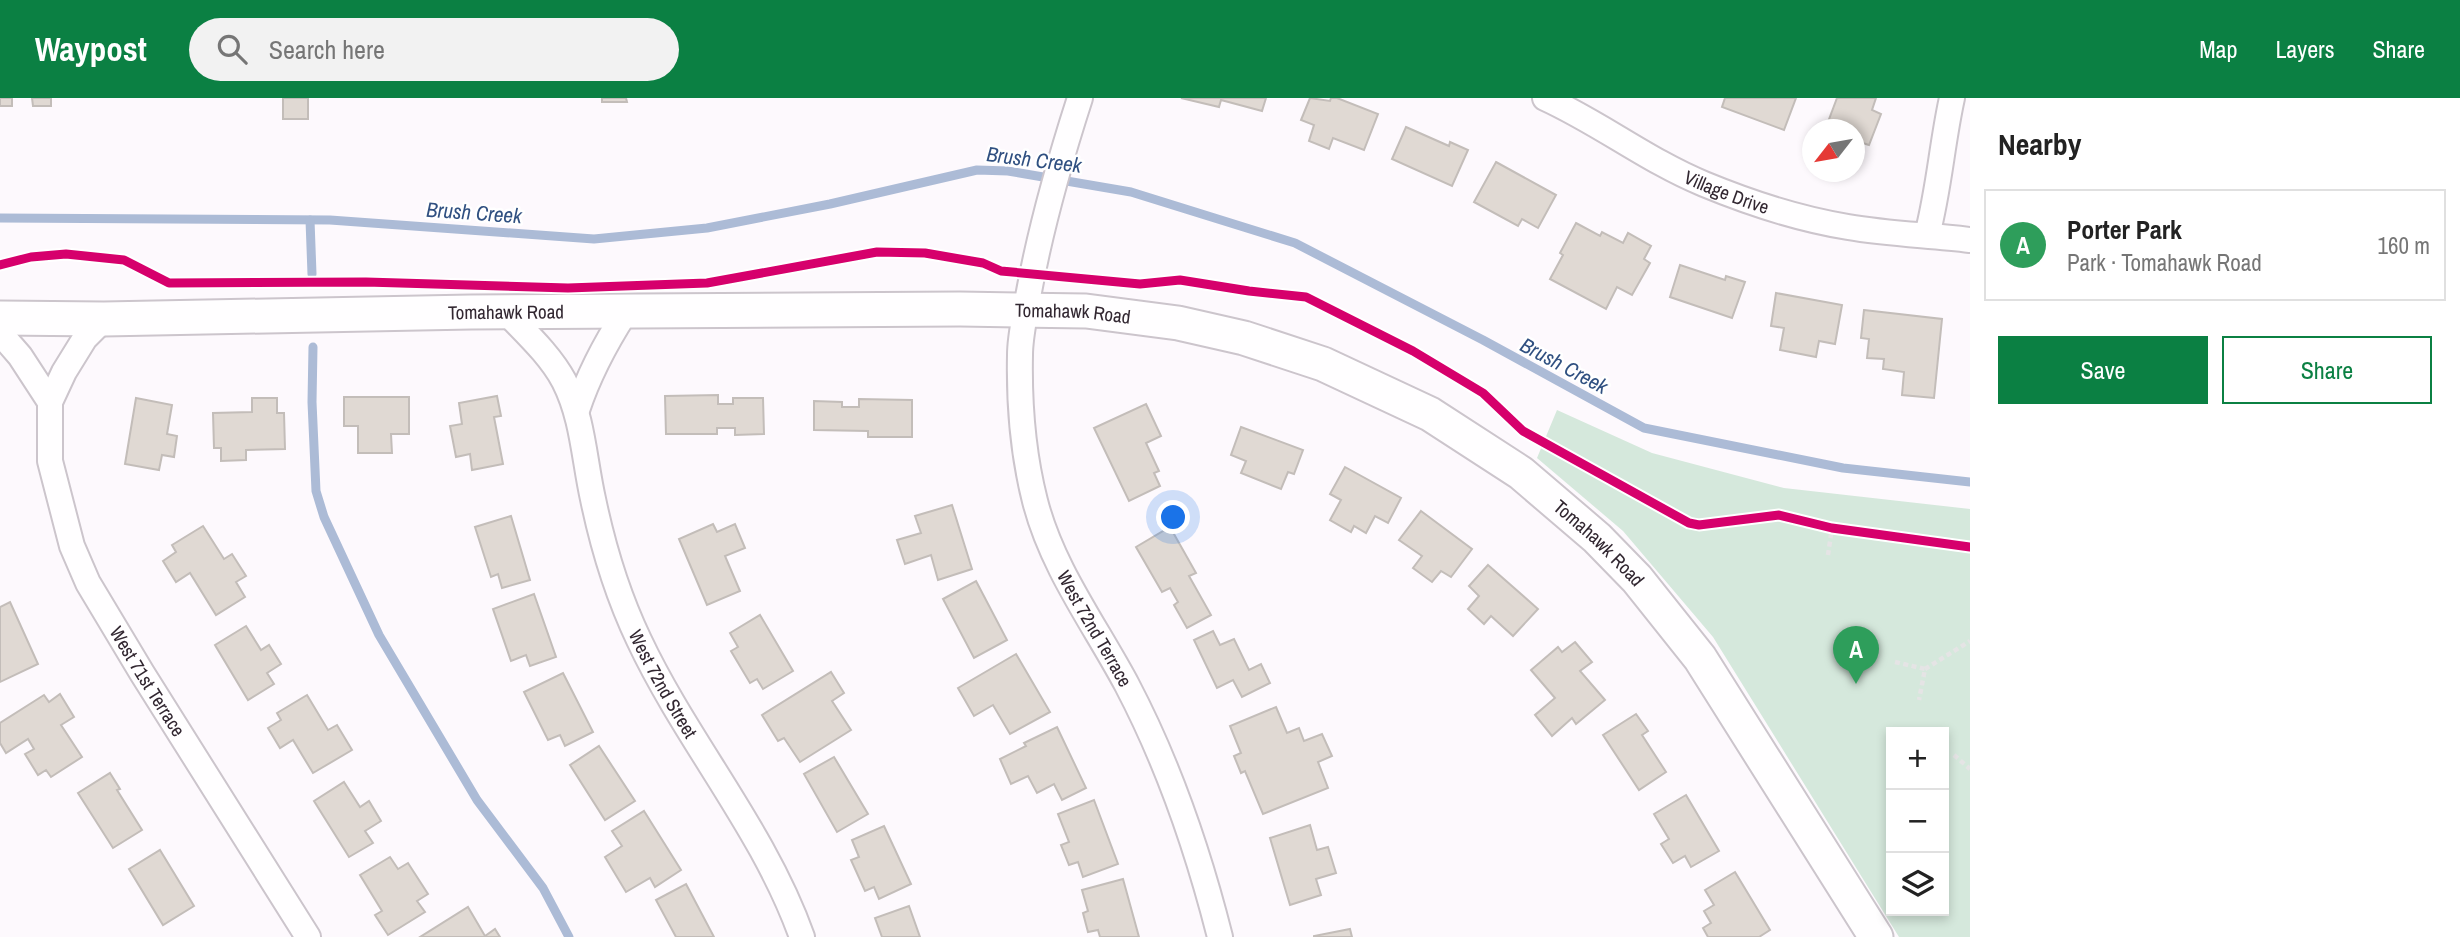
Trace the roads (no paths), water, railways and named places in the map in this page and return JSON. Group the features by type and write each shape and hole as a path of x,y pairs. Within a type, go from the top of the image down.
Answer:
{"street":[{"name":"West 72nd Terrace","path":"1080,98 1044,225 1026,311 1020,352 1021,411 1026,456 1035,502 1047,537 1068,582 1127,685 1163,760 1202,866 1220,937"},
{"path":"1927,235 1937,198 1942,149 1952,98"},
{"name":"Village Drive","path":"1552,100 1648,156 1704,184 1788,214 1835,225 1889,233 1970,240"},
{"name":"Tomahawk Road","path":"0,318 960,309 1086,311 1178,323 1244,338 1323,364 1430,414 1521,473 1597,538 1637,579 1700,658 1876,937"},
{"name":"West 72nd Street","path":"506,312 548,358 563,380 577,410 593,501 616,584 638,638 660,681 760,847 802,937"},
{"name":"West 72nd Street","path":"577,410 600,353 625,313"},
{"name":"West 71st Terrace","path":"104,319 85,338 64,372 50,402 50,460 72,546 88,583 308,937"},
{"path":"0,333 20,356 50,402"}],"waterway":[{"name":"Brush Creek","path":"0,218 330,220 594,239 707,228 830,204 977,170 1008,171 1131,192 1295,243 1483,340 1644,428 1843,468 1970,482"},
{"path":"310,220 312,274"},
{"path":"313,347 312,402 316,491 324,517 379,635 477,800 543,888 569,937"}],"place":[{"name":"Porter Park","path":"1856,684"}]}
